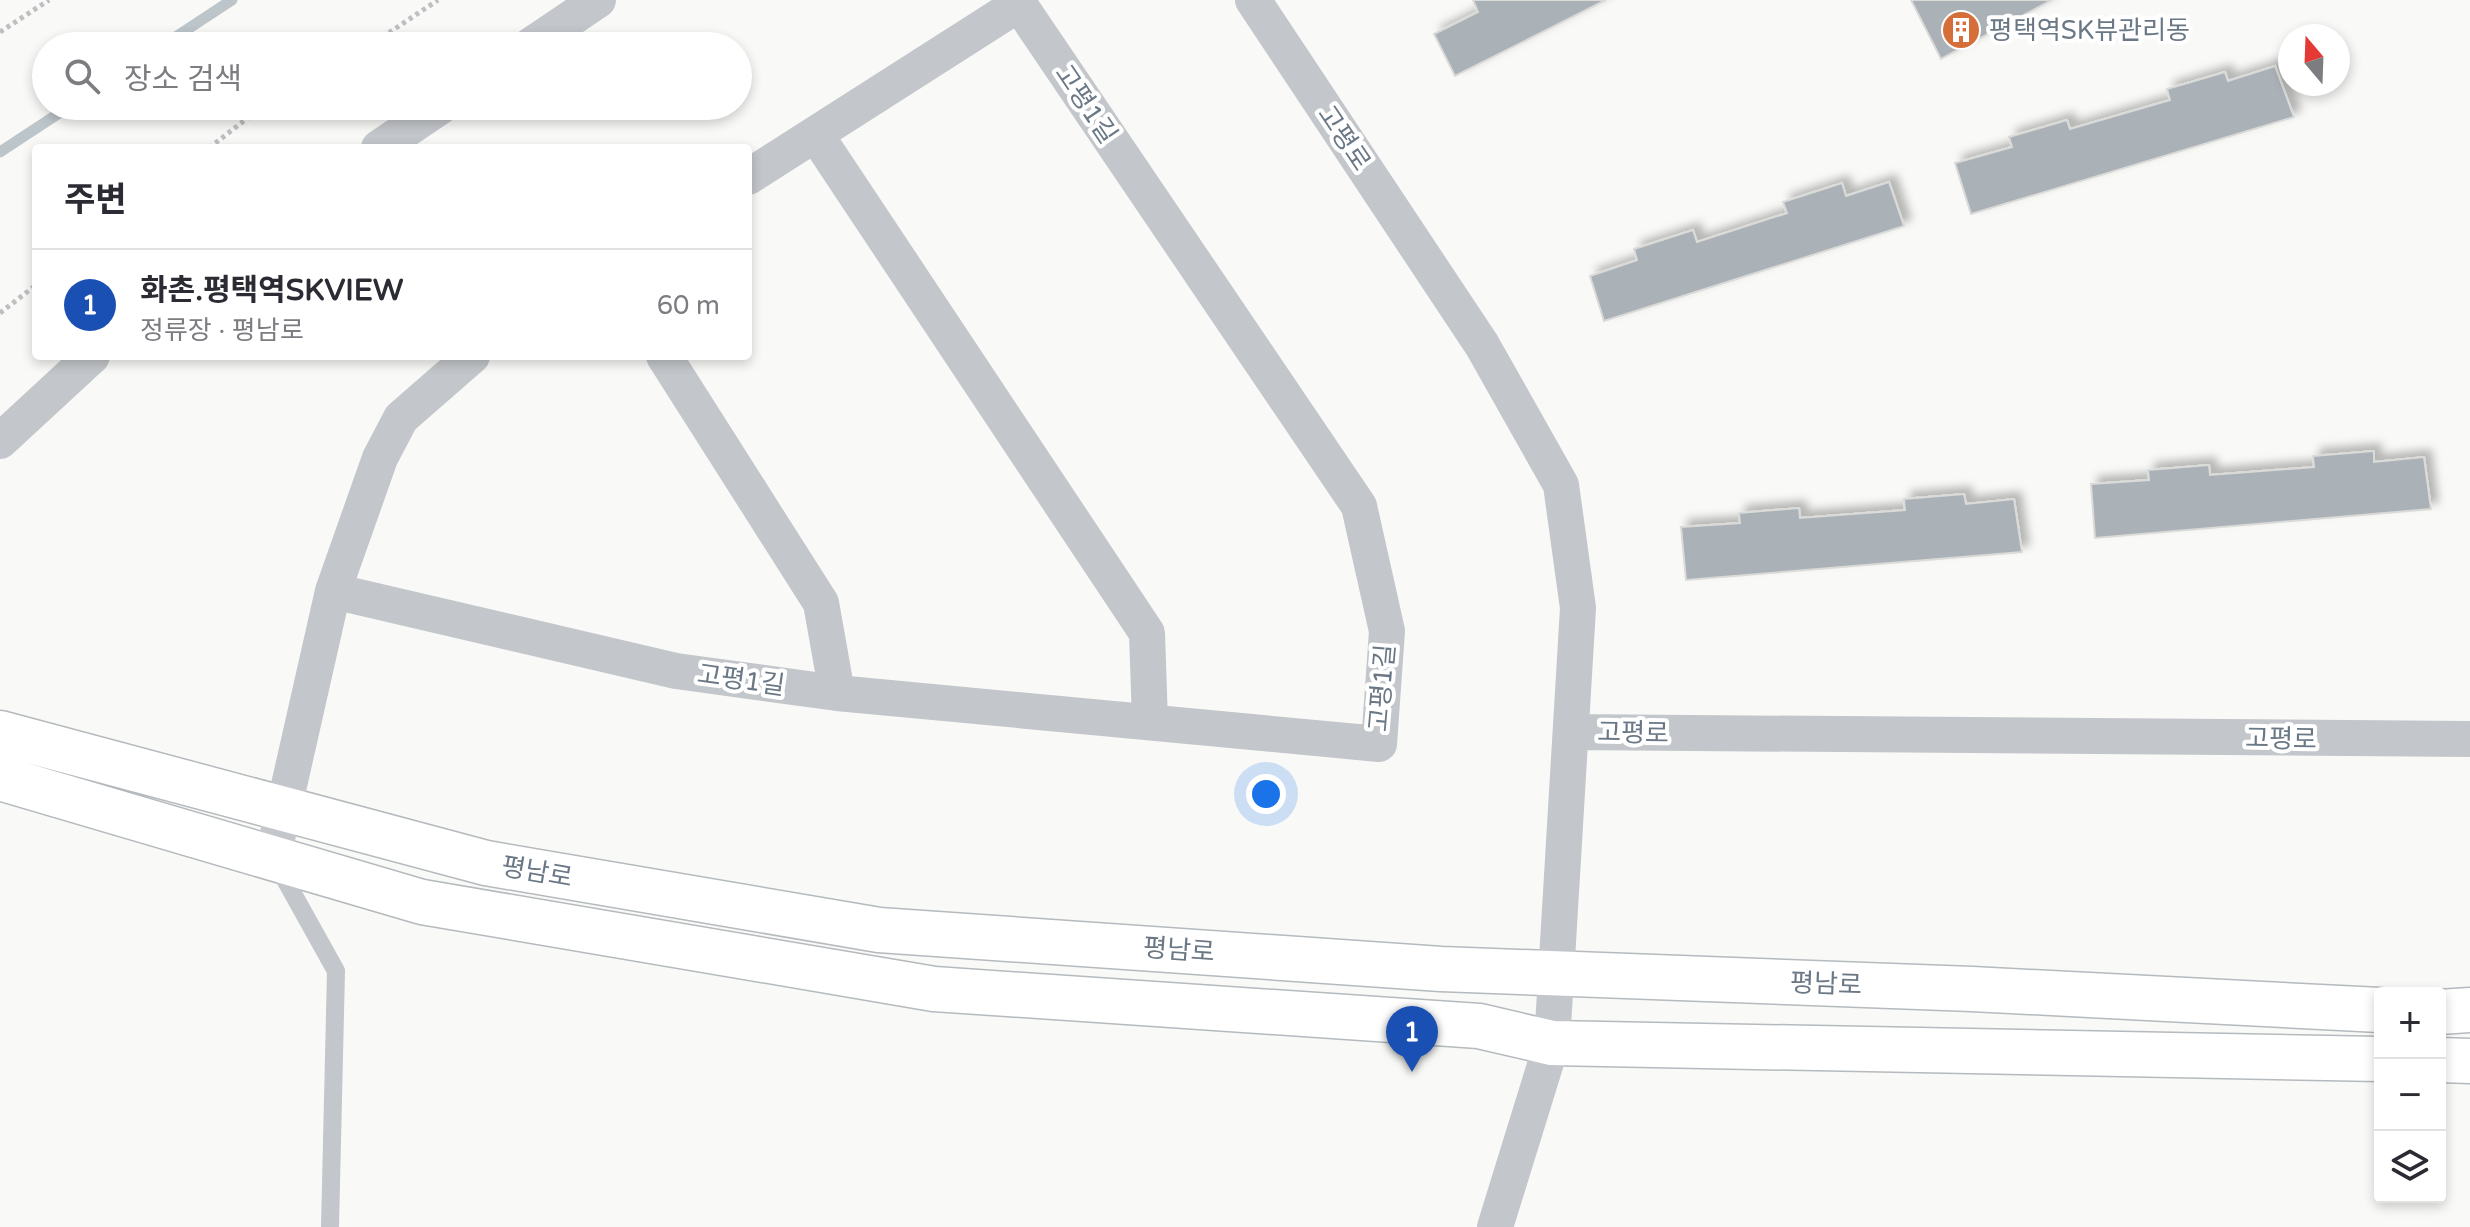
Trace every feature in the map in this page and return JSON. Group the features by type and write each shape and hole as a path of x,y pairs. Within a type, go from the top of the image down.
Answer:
{"street":[{"path":"551,32 598,0"},
{"name":"고평로","path":"1253,0 1482,345 1561,485 1578,608 1571,732 2470,739"},
{"name":"고평1길","path":"333,591 676,671 837,693 1379,744 1387,631 1359,506 1022,2 752,175"},
{"path":"385,144 420,120"},
{"path":"816,135 1147,633 1150,722"},
{"path":"0,441 88,360"},
{"path":"273,856 333,591 380,458 401,418 467,360"},
{"path":"667,360 821,603 837,693"},
{"path":"1495,1227 1552,1043 1571,732"},
{"name":"평남로","path":"0,733 486,863 879,930 1425,968 1972,989 2374,1010"},
{"name":"평남로","path":"0,778 422,902 934,989 1479,1026 1552,1043 2374,1059"},
{"path":"2446,1012 2470,1010"},
{"path":"2446,1060 2470,1061"}],"lane":[{"path":"273,856 336,971 330,1227"}],"path":[{"path":"0,32 49,0"},
{"path":"390,32 438,0"},
{"path":"214,144 245,120"},
{"path":"0,313 32,288"}],"building":[{"path":"1473,0 1606,0 1455,76 1434,34 1478,12"},
{"name":"평택역SK뷰관리동","path":"1911,0 2052,0 1941,59"},
{"path":"2275,66 2278,96 2286,96 2294,117 1971,214 1955,163 2012,147 2009,137 2067,120 2070,129 2170,100 2167,89 2225,72 2228,81"},
{"path":"1889,182 1904,226 1604,321 1590,276 1637,260 1634,249 1693,230 1697,242 1787,213 1783,202 1842,183 1846,196"},
{"path":"2374,451 2374,462 2424,457 2431,509 2095,538 2091,484 2149,480 2148,470 2209,465 2210,475 2314,467 2313,456"},
{"path":"1964,494 1966,504 2014,499 2022,552 1686,580 1681,527 1740,523 1739,513 1799,508 1800,518 1905,510 1904,499"}],"waterway":[{"path":"183,32 232,0"},
{"path":"0,152 49,120"}],"place":[{"name":"평택역SK뷰관리동","path":"1961,30"},
{"name":"화촌.평택역SKVIEW","path":"1412,1072"}]}
